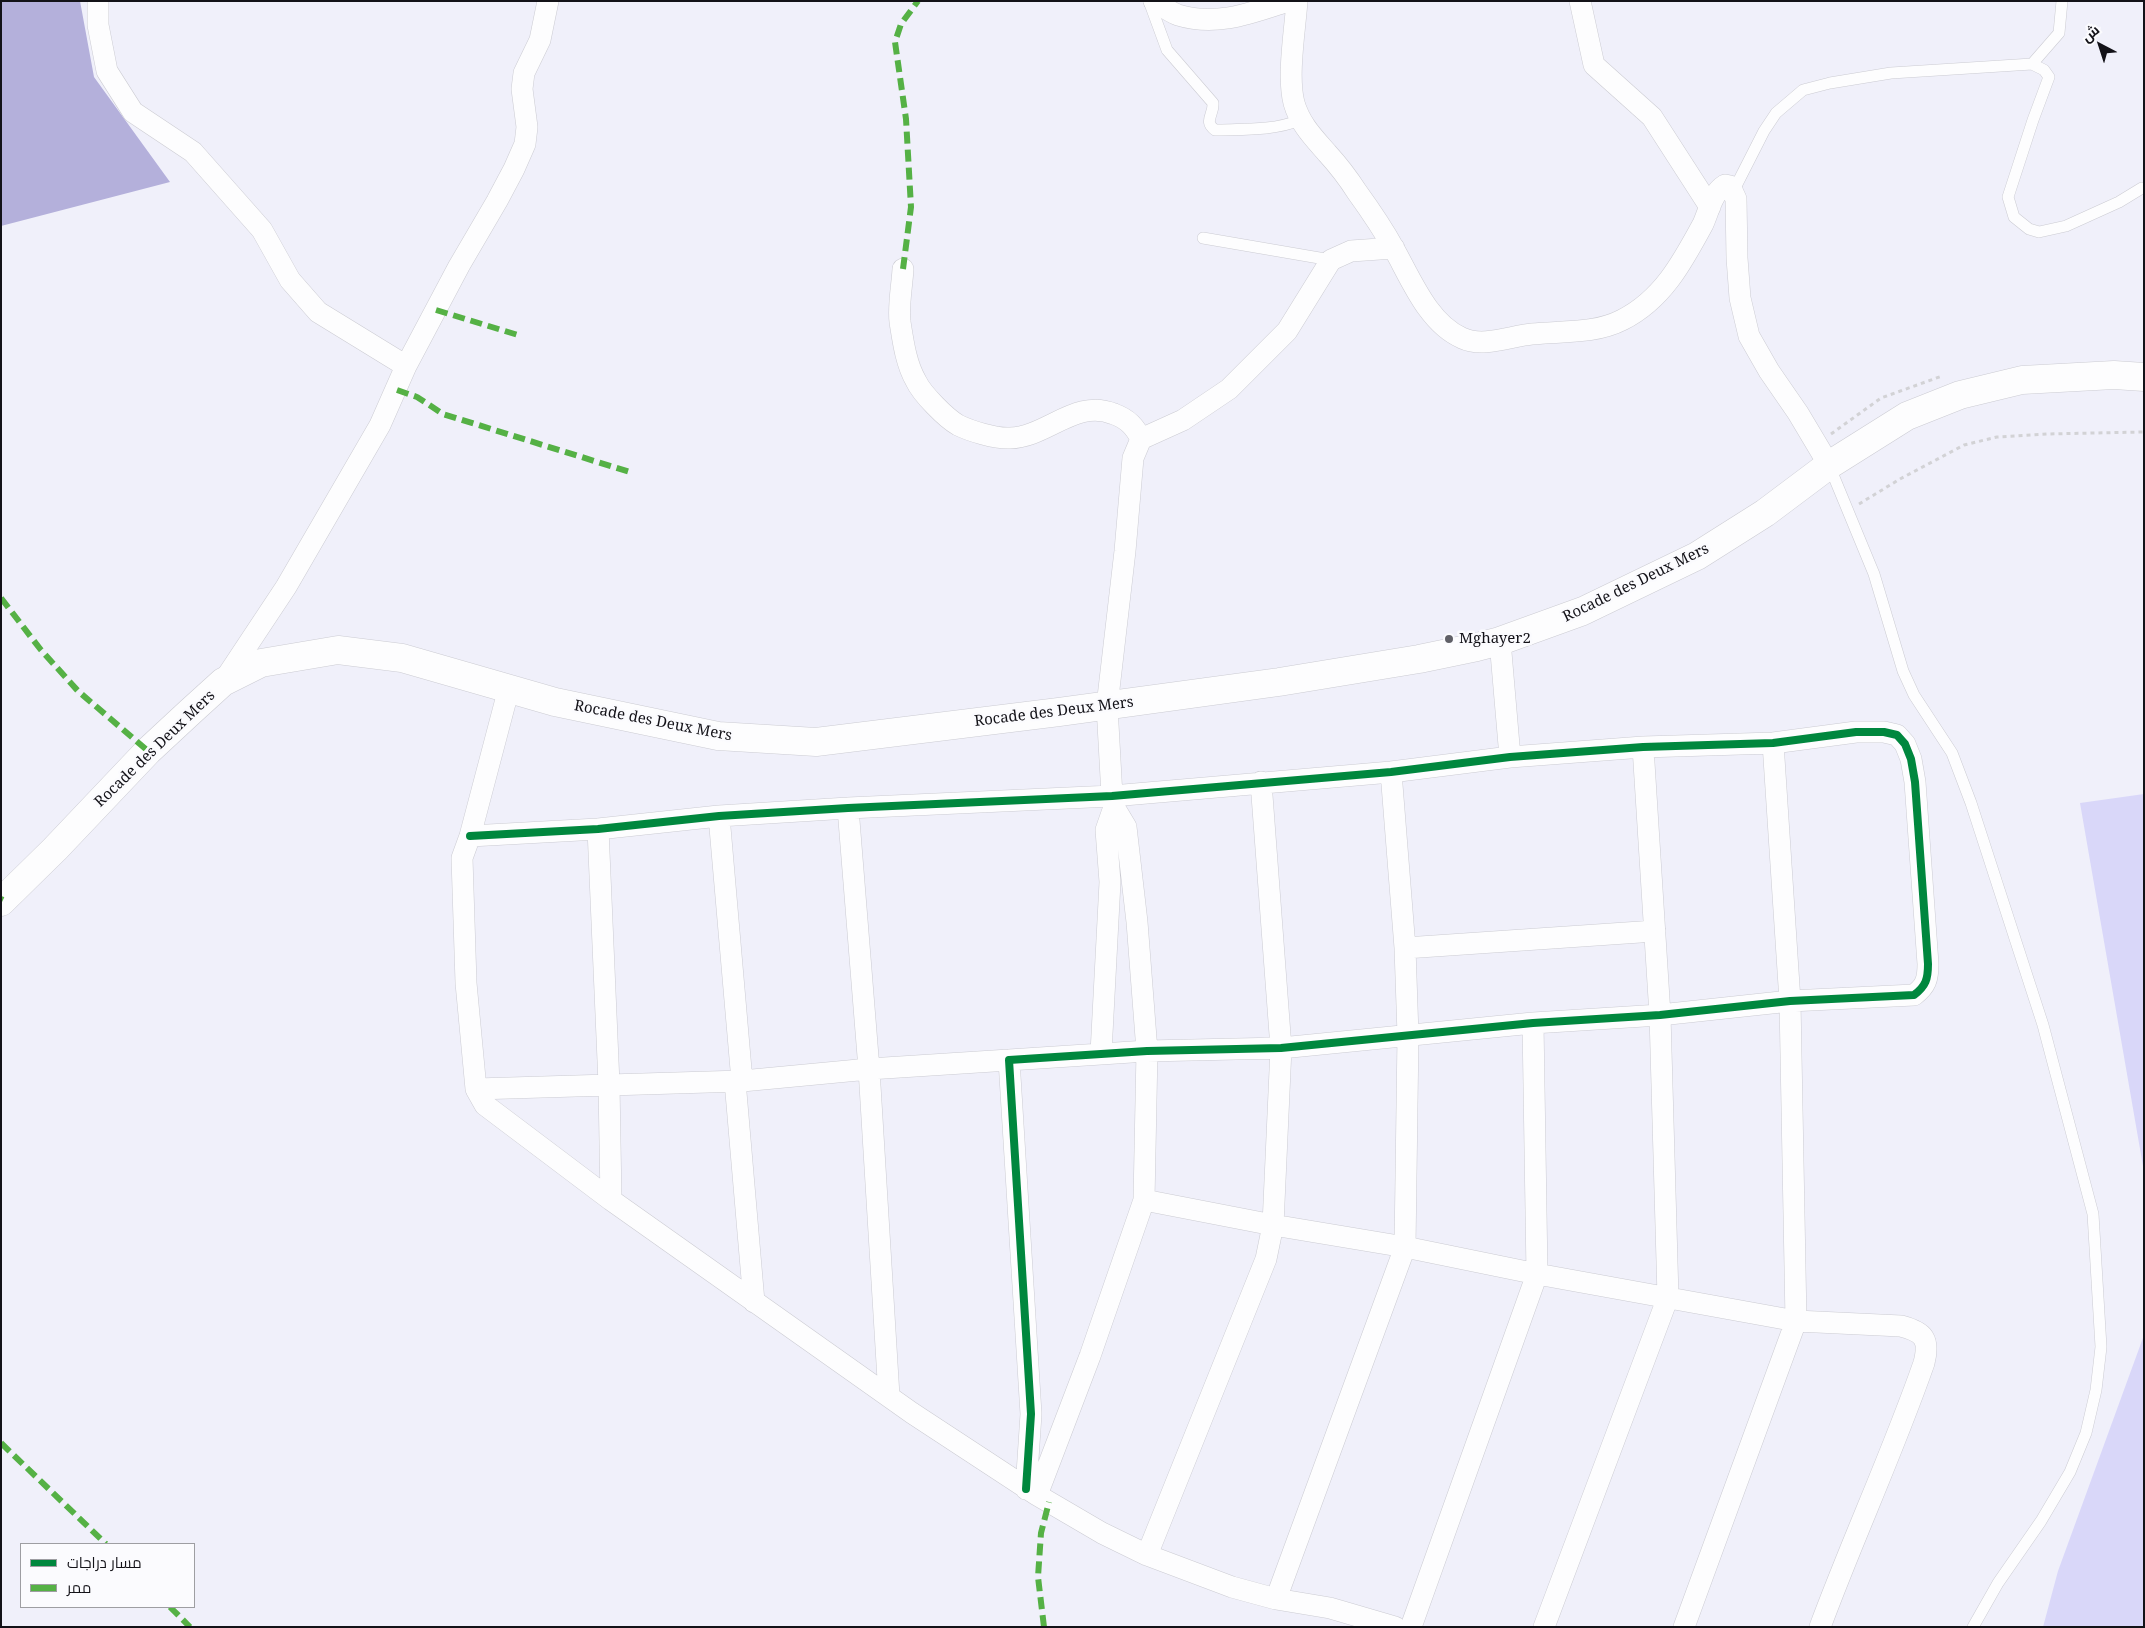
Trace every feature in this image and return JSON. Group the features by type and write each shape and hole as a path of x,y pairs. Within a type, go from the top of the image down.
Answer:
{"highway":[{"name":"Rocade des Deux Mers","path":"1,902 55,849 148,751 223,682 261,663 338,650 402,658 555,702 718,736 816,742 1107,706 1279,682 1419,659 1500,641 1583,611 1697,556 1765,514 1829,465 1906,416 1960,395 2022,380 2114,375 2144,377"}],"street":[{"path":"98,1 98,26 107,70 133,112 194,152 262,230 290,280 318,312 406,366"},
{"path":"223,682 286,587 380,425 406,366 459,266 497,201 524,144 527,127 522,89 524,73 540,40 548,1"},
{"path":"1154,1 1177,14 1222,20 1246,16 1288,1"},
{"path":"1297,1 1292,81 1294,102 1300,120 1357,191 1394,248 1429,309 1448,330 1463,339 1479,341 1500,340 1523,335 1587,330 1619,322 1642,309 1663,289 1683,259 1719,189 1725,185 1730,186 1734,190 1736,199 1740,298 1749,336 1829,465"},
{"path":"1580,1 1594,65 1652,117 1710,207"},
{"path":"1101,1053 1110,882 1106,830 1113,802 1107,706 1125,551 1133,458 1141,439 1183,420 1229,389 1287,331 1331,260 1352,251 1394,248"},
{"path":"904,269 900,320 907,356 916,382 936,406 957,424 978,432 1010,438 1030,433 1073,414 1091,409 1106,410 1122,417 1135,426 1141,439"},
{"path":"1500,641 1510,757"},
{"path":"509,688 470,836 462,858 469,1019 476,1089 485,1105 611,1200 912,1414 1031,1492 1102,1533 1147,1556 1232,1586 1276,1599 1330,1608 1395,1627"},
{"path":"470,836 598,829 719,816 848,808 1113,802 1261,782 1391,772 1510,757 1643,747 1773,743 1856,732 1897,735 1905,744 1911,759 1928,964 1926,984 1923,989 1914,995 1790,1001 1660,1015 1533,1023 1281,1048 1101,1053 869,1068 739,1081 476,1089"},
{"path":"1684,1627 1796,1321 1790,1001 1773,743"},
{"path":"1544,1627 1668,1296 1660,1015 1643,747"},
{"path":"1276,1599 1405,1247 1408,1035 1404,948 1391,772"},
{"path":"1147,1556 1266,1259 1273,1225 1281,1048 1261,782"},
{"path":"1031,1492 1090,1356 1144,1200 1147,1051 1137,922 1126,827 1113,802"},
{"path":"848,808 869,1068 889,1396"},
{"path":"719,816 754,1302"},
{"path":"598,829 609,1084 611,1200"},
{"path":"1404,948 1655,930"},
{"path":"1410,1627 1537,1274 1533,1023"},
{"path":"1009,1060 1031,1414 1031,1492"},
{"path":"1144,1200 1796,1321 1901,1326 1921,1334 1928,1348 1889,1459 1820,1627"}],"lane":[{"path":"1149,1 1168,50 1212,100 1214,107 1208,121 1211,127 1215,130 1279,128 1300,120"},
{"path":"2032,64 2059,33 2062,1"},
{"path":"1734,190 1764,131 1776,113 1803,90 1830,83 1891,73 2032,64 2044,70 2049,77 2032,120 2008,198 2014,217 2030,229 2040,232 2066,226 2119,202 2142,188"},
{"path":"1203,238 1331,260"},
{"path":"1829,465 1874,574 1903,671 1914,695 1952,753 1971,803 2043,1025 2093,1214 2101,1347 2096,1390 2086,1433 2070,1472 2041,1521 1998,1583 1973,1627"}],"path":[{"path":"1848,510 1900,478 1964,445 1997,437 2144,432"}],"shaded area":[{"path":"1,1 80,1 94,77 170,182 1,226"},
{"path":"2144,794 2144,1172 2080,803"},
{"path":"2144,1335 2144,1627 2043,1627 2058,1571"}],"marked path":[{"path":"903,269 911,207 906,119 895,42 901,24 918,1"},
{"path":"436,310 518,335"},
{"path":"397,390 417,397 443,414 633,473"},
{"path":"1,598 41,650 78,691 148,751"},
{"path":"1,1443 105,1543"},
{"path":"1044,1627 1038,1577 1041,1533 1049,1502"},
{"path":"171,1608 190,1627"}],"cycle path":[{"path":"470,836 598,829 719,816 1112,796 1391,772 1510,757 1643,747 1773,743 1856,732 1884,732 1897,735 1905,744 1911,759 1915,782 1928,964 1926,982 1914,995 1790,1001 1660,1015 1533,1023 1281,1048 1147,1051 1009,1060 1031,1414 1026,1489"}],"place":[{"name":"Mghayer2","path":"1449,639"}]}
